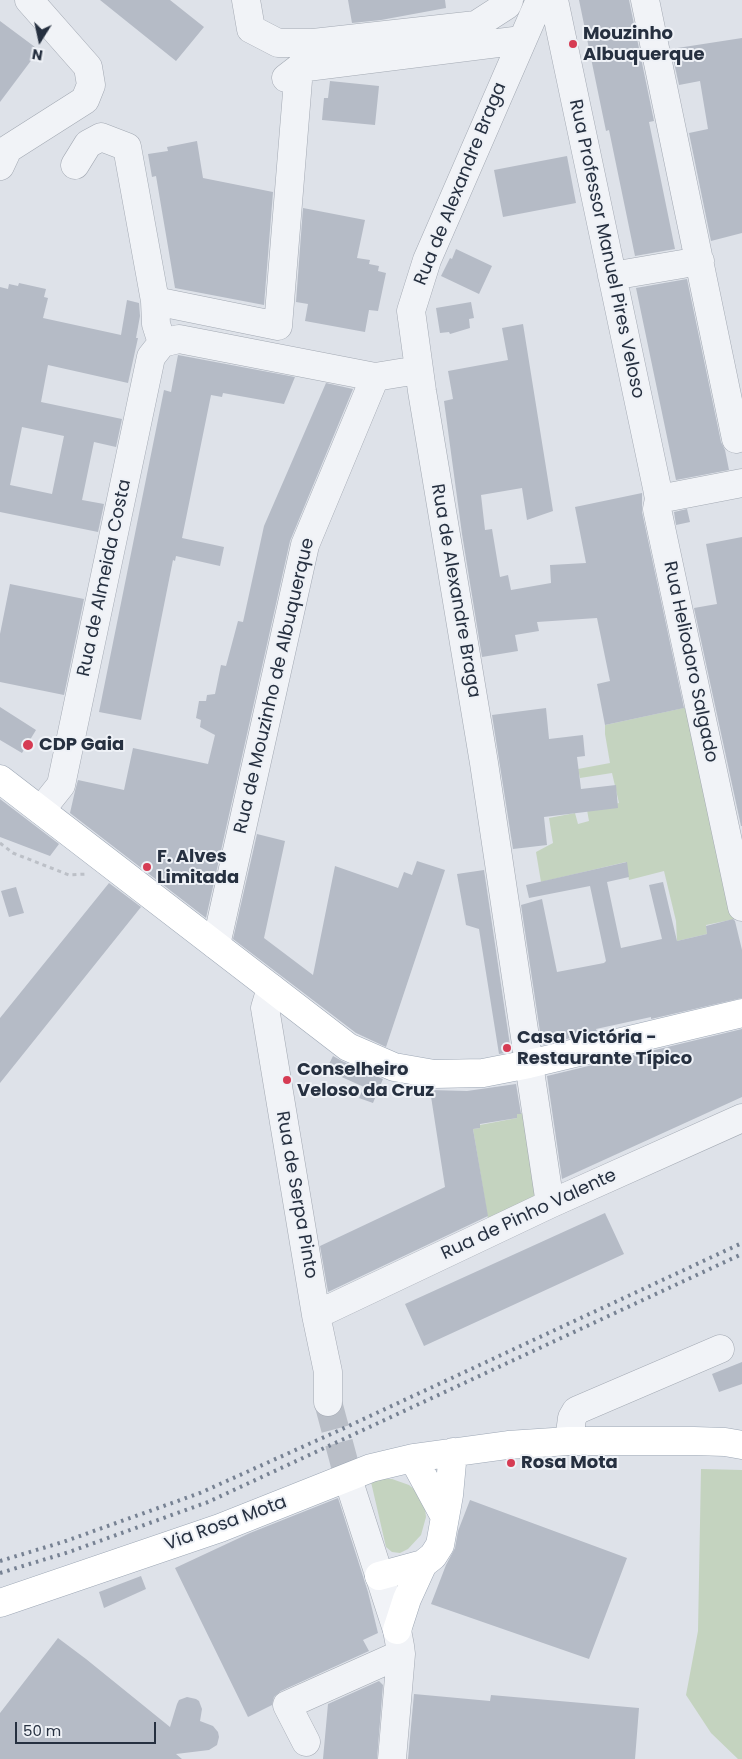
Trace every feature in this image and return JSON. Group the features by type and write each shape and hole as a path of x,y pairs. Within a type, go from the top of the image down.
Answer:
{"main road":[{"path":"0,779 348,1047 394,1067 434,1074 483,1073 529,1064 742,1013"},
{"name":"Via Rosa Mota","path":"0,1603 220,1528 371,1468 414,1458 508,1445 569,1441 694,1440 742,1445"},
{"path":"379,1576 422,1564 433,1556 440,1545 444,1532 453,1452"},
{"path":"414,1458 445,1517"},
{"path":"399,1642 408,1599 422,1564"}],"street":[{"path":"0,166 8,149 85,100 91,85 88,67 29,0"},
{"path":"246,0 251,29 278,44 313,43 476,25 507,4 509,0"},
{"name":"Rua de Alexandre Braga","path":"540,0 427,260 411,311 418,370 484,763 550,1204"},
{"name":"Rua Professor Manuel Pires Veloso","path":"554,0 659,499"},
{"path":"645,0 742,472"},
{"path":"155,300 278,326 289,76 522,40"},
{"path":"75,165 88,144 101,137 128,147 155,300 156,324 162,343 179,339 375,377 418,370"},
{"path":"612,276 700,261"},
{"name":"Rua de Almeida Costa","path":"41,810 61,785 151,357 162,343"},
{"name":"Rua de Mouzinho de Albuquerque","path":"216,945 305,545 375,377"},
{"path":"659,499 742,483"},
{"name":"Rua Heliodoro Salgado","path":"659,499 657,509 742,907"},
{"name":"Rua de Serpa Pinto","path":"271,988 265,1008 316,1315 328,1372 328,1402"},
{"name":"Rua de Pinho Valente","path":"316,1315 550,1204 742,1118"},
{"path":"569,1441 572,1418 580,1408 720,1349"},
{"path":"351,1488 399,1642 392,1759"},
{"path":"306,1742 287,1705 399,1642"}],"path":[{"path":"0,843 13,853 69,875 94,874 105,860"}],"green space":[{"path":"688,707 735,919 706,925 707,934 677,941 676,921 664,871 629,880 626,862 541,882 536,852 553,843 549,818 575,813 578,824 589,821 587,810 619,803 612,773 580,778 578,769 610,763 605,725"},
{"path":"523,1113 536,1197 488,1219 473,1129 480,1128 480,1125 517,1118 517,1114"},
{"path":"701,1469 742,1470 742,1759 738,1759 711,1733 686,1695 698,1631"},
{"path":"392,1479 409,1485 416,1491 425,1508 426,1517 421,1535 408,1549 400,1553 392,1552 386,1547 371,1482"}],"building":[{"path":"100,0 170,0 204,27 176,61"},
{"path":"348,0 445,0 446,8 381,20 352,23"},
{"path":"579,0 629,0 654,121 649,122 675,249 635,256 609,130 606,131"},
{"path":"0,21 39,50 0,102"},
{"path":"742,38 742,233 711,241 689,133 708,129 700,81 679,85 671,49"},
{"path":"330,81 379,86 375,125 322,120 324,98 328,98"},
{"path":"197,141 203,178 273,192 264,305 175,288 156,176 152,177 148,154 168,151 167,147"},
{"path":"567,156 576,203 503,217 494,170"},
{"path":"303,208 365,220 357,258 370,260 369,264 379,266 378,271 386,273 378,311 369,310 365,332 305,321 308,304 296,302"},
{"path":"456,249 492,266 479,294 441,276"},
{"path":"687,279 721,442 725,450 729,470 676,480 636,288"},
{"path":"19,283 46,289 44,297 48,298 43,318 121,335 127,300 139,303 140,316 136,338 138,338 128,383 48,365 41,402 122,419 116,447 94,442 82,500 104,504 98,532 0,512 0,287 8,289 9,284 18,286","holes":["22,427 64,436 52,494 10,485"]},
{"path":"471,302 474,318 469,319 470,328 450,334 449,332 440,333 436,308"},
{"path":"523,324 553,511 527,520 522,488 481,495 485,530 492,529 500,577 508,575 511,590 551,583 550,565 586,563 575,507 642,493 642,512 684,708 605,725 597,684 610,681 597,618 537,622 539,631 515,635 518,651 482,657 462,534 444,401 453,399 448,371 508,360 502,328"},
{"path":"178,355 295,377 284,404 223,393 222,397 211,395 182,538 224,547 220,566 176,556 175,561 173,560 141,720 99,712 164,390 171,392"},
{"path":"326,383 353,389 290,541 206,918 70,813 78,780 124,790 133,748 208,764 215,735 200,727 201,720 196,718 199,701 206,701 207,695 215,694 221,665 226,666 238,621 243,622 264,526"},
{"path":"687,509 690,522 676,525 674,512"},
{"path":"742,537 741,826 694,608 717,604 706,544"},
{"path":"10,584 84,599 64,695 0,682 0,634"},
{"path":"0,707 36,730 22,753 0,740"},
{"path":"546,708 549,739 583,735 585,756 577,757 581,789 616,785 618,808 544,817 547,845 513,849 492,715"},
{"path":"0,799 59,844 50,856 0,837"},
{"path":"257,834 285,841 264,938 313,975 335,866 398,888 404,872 412,875 417,861 445,870 386,1047 356,1033 233,939"},
{"path":"627,862 629,877 607,882 621,948 662,939 649,885 663,882 677,941 707,934 706,926 733,919 735,921 742,950 742,998 651,1019 651,1017 596,1029 597,1031 587,1034 542,1045 521,905 542,899 557,972 604,963 606,961 590,886 529,898 526,885"},
{"path":"484,870 511,1052 499,1054 479,929 466,925 457,874"},
{"path":"109,883 141,907 0,1083 0,1018"},
{"path":"16,887 24,913 9,917 1,891"},
{"path":"742,1029 742,1097 562,1179 547,1076"},
{"path":"333,1056 383,1079 373,1103 359,1098 364,1087 326,1070"},
{"path":"516,1084 521,1114 517,1114 517,1118 480,1124 480,1128 473,1129 488,1216 328,1292 320,1246 445,1187 430,1090 467,1091"},
{"path":"605,1213 624,1254 424,1346 405,1304"},
{"path":"742,1362 742,1384 719,1392 712,1374"},
{"path":"338,1498 368,1592 378,1633 363,1640 369,1651 281,1691 274,1697 272,1705 248,1717 175,1568 250,1533"},
{"path":"470,1500 627,1558 589,1659 431,1604 446,1565 455,1548 458,1531"},
{"path":"141,1576 146,1589 104,1608 99,1592"},
{"path":"58,1638 170,1727 179,1700 187,1697 199,1701 202,1709 200,1721 213,1726 218,1732 217,1745 209,1750 176,1754 182,1759 0,1759 0,1713"},
{"path":"379,1681 383,1685 377,1759 323,1759 328,1704"},
{"path":"414,1694 490,1701 491,1695 639,1708 635,1759 408,1759"}],"tunnel":[{"path":"328,1402 351,1488"}],"railway":[{"path":"0,1561 63,1542 200,1493 742,1243"},
{"path":"0,1573 69,1552 208,1502 742,1254"}],"place":[{"name":"Mouzinho Albuquerque","path":"573,44"},
{"name":"CDP Gaia","path":"28,745"},
{"name":"F. Alves Limitada","path":"147,867"},
{"name":"Casa Victória - Restaurante Típico","path":"507,1048"},
{"name":"Conselheiro Veloso da Cruz","path":"287,1080"},
{"name":"Rosa Mota","path":"511,1463"}]}
